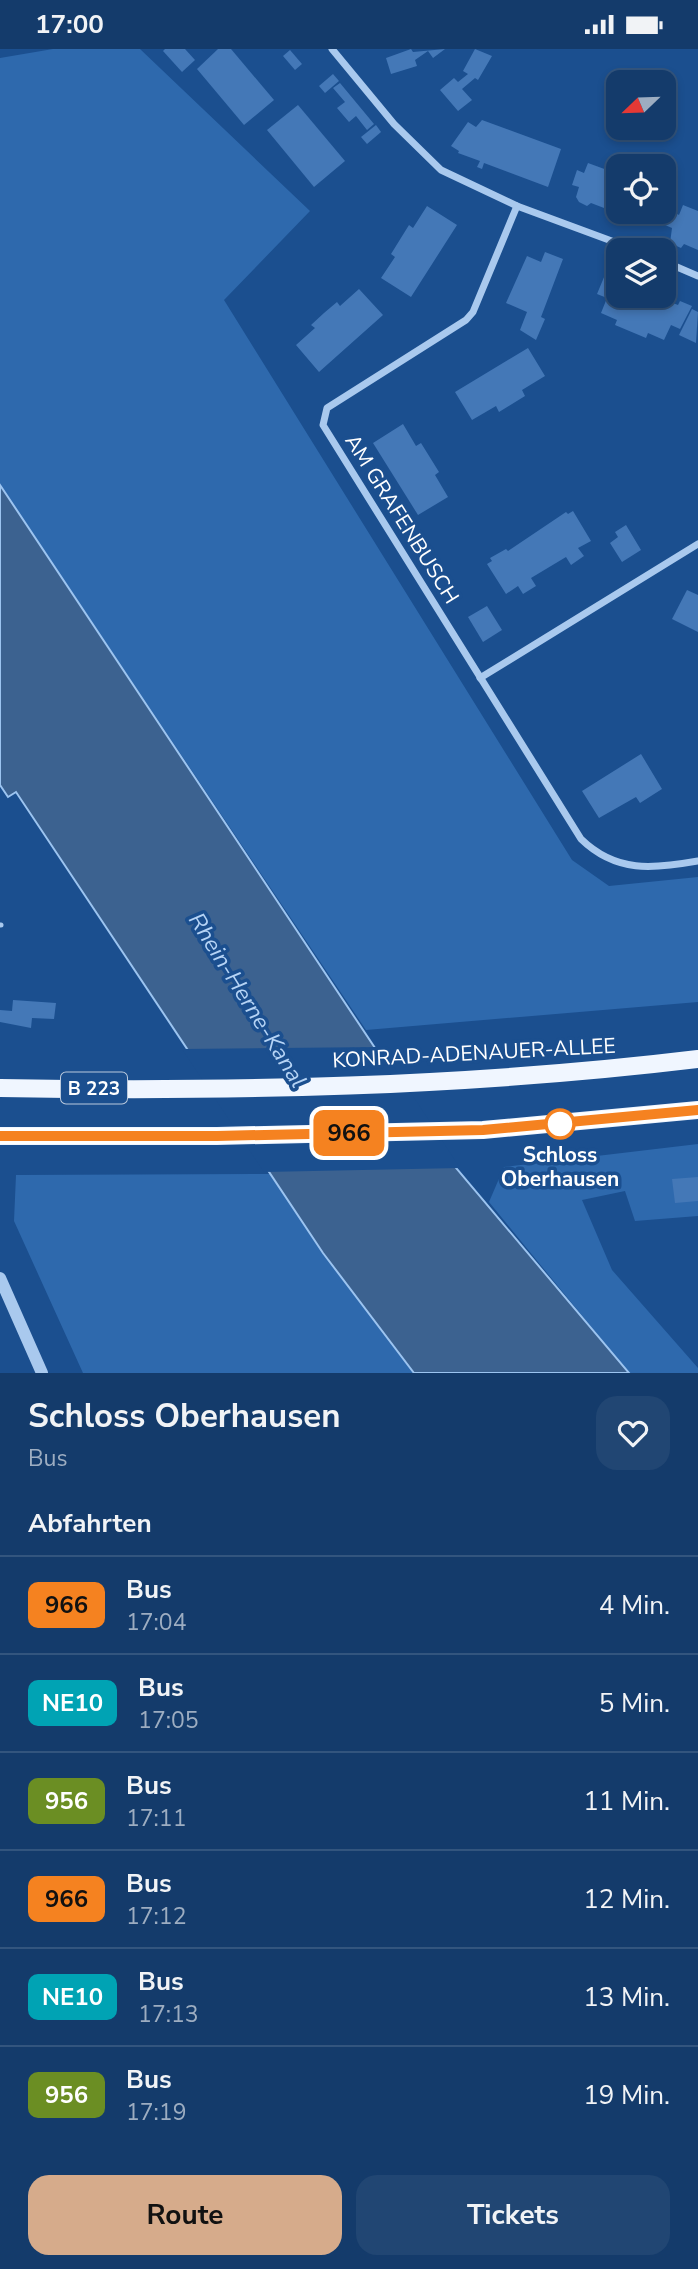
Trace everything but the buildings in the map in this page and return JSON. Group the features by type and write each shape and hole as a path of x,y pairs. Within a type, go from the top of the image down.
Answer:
{"main road":[{"name":"KONRAD-ADENAUER-ALLEE","path":"0,1088 188,1088 459,1081 698,1059"},
{"path":"0,1136 217,1136 483,1130 698,1110"}],"street":[{"path":"332,49 394,124 432,163 452,177 517,206 606,239"},
{"name":"AM GRAFENBUSCH","path":"517,206 473,311 466,320 327,408 323,425 560,809 592,850 612,862 639,868 698,861"},
{"path":"676,267 698,276"},
{"path":"480,678 698,544"},
{"path":"0,1278 42,1373"}],"shaded area":[{"path":"53,49 140,49 310,211 224,300 572,860 609,886 698,877 698,1002 366,1030 0,485 0,58"},
{"path":"698,1144 698,1216 635,1221 625,1191 582,1200 612,1270 698,1368 698,1373 629,1373 489,1202 504,1167"},
{"path":"270,1174 323,1253 414,1373 83,1373 14,1221 16,1175"}],"water":[{"name":"Rhein-Herne-Kanal","path":"0,485 451,1162 629,1373 414,1373 323,1253 16,792 8,797 0,785"}],"pier":[{"path":"381,1047 460,1168 264,1172 182,1049"}],"bus line":[{"name":"966","path":"0,1136 154,1137 483,1130 698,1110"}],"place":[{"name":"Schloss Oberhausen","path":"560,1124"}]}
